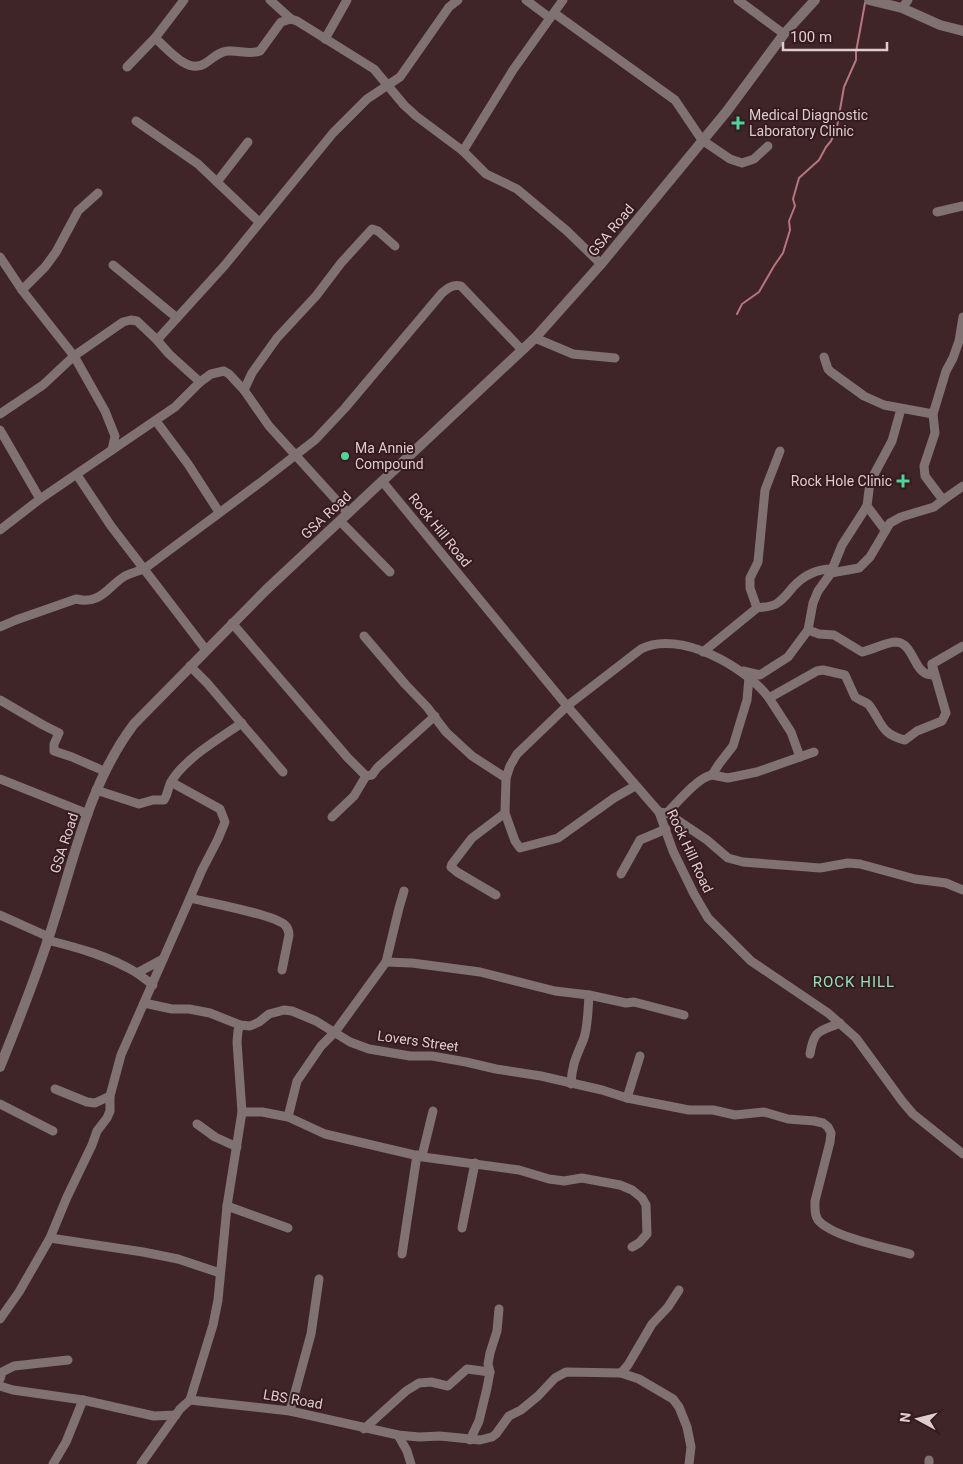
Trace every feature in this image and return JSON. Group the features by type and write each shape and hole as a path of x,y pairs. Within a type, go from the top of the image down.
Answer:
{"street":[{"path":"127,67 155,38 184,0"},
{"path":"270,0 291,19 305,25 374,68 416,116 463,151 486,174 518,189 568,230 601,264"},
{"path":"325,39 347,0"},
{"path":"157,340 225,265 333,133 367,99 400,77 449,8 458,0"},
{"path":"526,0 552,15 675,100 702,140 730,159 742,162 754,159 768,146"},
{"path":"463,151 513,70 563,0"},
{"path":"738,0 784,34"},
{"name":"GSA Road","path":"0,1067 22,1013 48,938 96,790 119,744 134,724 232,623 535,338 601,264 727,111 784,34 815,0"},
{"path":"869,0 905,4 940,25 963,31"},
{"path":"155,38 185,63 194,66 203,65 216,54 227,51 251,53 260,51 281,22 291,19"},
{"path":"136,121 151,133 185,154 259,222"},
{"path":"217,182 248,142"},
{"path":"22,290 50,259 78,212 98,193"},
{"path":"937,212 963,206"},
{"path":"244,390 252,373 278,338 372,229 378,231 395,246"},
{"path":"0,257 22,290 74,356 105,410 115,436 122,443"},
{"path":"113,265 177,318"},
{"path":"0,627 76,599 86,601 103,595 112,585 127,575 144,569 261,482 315,440 403,337 449,287 461,286 522,350"},
{"path":"943,500 924,472 935,434 933,414 946,371 959,340 963,317"},
{"path":"0,414 43,385 74,356 124,322 131,320 137,321 200,382"},
{"path":"535,338 573,354 615,358"},
{"path":"953,358 963,353"},
{"path":"824,357 828,369 850,387 884,405 933,414"},
{"path":"0,530 40,499 175,407 200,382 211,374 224,371 244,390 269,426 348,513"},
{"path":"738,670 760,675 788,657 808,630 813,603 818,591 831,570 842,545 867,506 870,482 892,441 901,408"},
{"path":"156,420 220,512"},
{"path":"0,430 40,499"},
{"path":"112,450 115,436"},
{"path":"757,608 752,597 750,578 758,562 765,490 780,451"},
{"path":"77,475 111,526 206,650"},
{"name":"Rock Hill Road","path":"382,481 567,706 635,786 663,813 666,829 678,861 708,918 751,961 807,998 840,1023 856,1038 913,1114 963,1154"},
{"path":"703,652 757,608 775,605 787,596 808,574 820,569 859,568 870,558 890,522 934,507 963,486"},
{"path":"867,506 885,530"},
{"path":"340,521 390,572"},
{"path":"232,623 348,758 366,776"},
{"path":"808,630 819,634 834,635 862,652 892,642 900,643 907,648 925,674 933,674 932,664"},
{"path":"364,636 404,684 435,716 442,728 472,756 506,778"},
{"path":"635,786 614,798 558,838 520,848 514,841 504,813 506,778 517,754 567,706 641,649 649,645 681,645 703,652 738,670 760,686 791,732 800,757"},
{"path":"932,664 963,646"},
{"path":"769,698 817,671 839,673 845,675 855,697 868,703 876,718 887,731 896,738 905,740 916,731 942,721 946,713 932,664"},
{"path":"190,666 283,772"},
{"path":"712,776 734,746 747,700 749,678"},
{"path":"0,700 59,733 54,744 54,751 104,771"},
{"path":"332,817 354,796 366,776 372,775 377,768 435,716"},
{"path":"96,790 139,804 153,800 164,800 168,794 171,782 198,752 242,723"},
{"path":"814,752 757,772 728,778 708,776 663,813 707,840 728,858 743,862 820,868 848,863 860,864 915,879 946,883 963,890"},
{"path":"0,779 88,814"},
{"path":"0,1320 19,1292 50,1238 94,1137 107,1118 110,1111 110,1096 121,1055 225,822 220,809 171,782"},
{"path":"496,895 451,867 472,838 504,813"},
{"path":"622,874 640,840 666,829"},
{"path":"288,1117 297,1081 321,1046 335,1032 386,962 404,891"},
{"path":"190,898 261,915 277,920 286,926 289,935 282,970"},
{"path":"0,915 48,938 119,962 153,986"},
{"path":"137,973 163,959"},
{"path":"386,962 412,963 480,972 555,991 589,995 626,1003 634,1002 684,1015"},
{"path":"571,1084 574,1060 584,1038 589,995"},
{"path":"141,1464 176,1415 190,1400 213,1325 218,1300 227,1206 242,1112 237,1042 240,1025 210,1012 172,1009 144,1003"},
{"name":"Lovers Street","path":"240,1025 250,1026 269,1014 284,1010 303,1014 350,1042 369,1049 410,1056 432,1056 541,1076 628,1098 690,1110 713,1110 735,1115 764,1112 788,1119 823,1123 831,1133 815,1201 815,1211 820,1222 844,1236 910,1254"},
{"path":"810,1054 814,1037 817,1033 840,1023"},
{"path":"628,1098 640,1056"},
{"path":"55,1089 87,1102 95,1103 110,1096"},
{"path":"0,1104 54,1131"},
{"path":"402,1254 420,1156 433,1111"},
{"path":"242,1112 262,1112 288,1117 325,1134 420,1156 519,1170 549,1179 582,1178 608,1182 632,1190 642,1198 646,1205 648,1228 644,1238 632,1246"},
{"path":"196,1124 215,1137 237,1147"},
{"path":"462,1228 475,1163"},
{"path":"227,1206 288,1228"},
{"path":"50,1238 178,1259 220,1273"},
{"path":"290,1411 311,1334 319,1279"},
{"path":"679,1290 668,1307 652,1324 628,1365 621,1373 638,1379 673,1399 679,1407 687,1427 691,1447 689,1464"},
{"path":"470,1440 481,1414 490,1372 488,1364 497,1331 499,1309"},
{"path":"0,1379 2,1372 14,1366 68,1360"},
{"path":"364,1429 419,1383 431,1382 448,1386 467,1369 490,1372"},
{"name":"LBS Road","path":"190,1400 290,1411 364,1429 398,1435 440,1436 470,1440 492,1437 499,1431 509,1416 521,1410 555,1378 566,1372 621,1373"},
{"path":"0,1386 13,1390 83,1400 154,1416 176,1415"},
{"path":"53,1464 66,1442 83,1400"},
{"path":"398,1435 407,1451 411,1464"}],"waterway":[{"path":"737,314 742,304 759,292 783,253 790,230 789,221 795,206 793,199 799,178 819,160 837,127 844,87 856,60 865,3"}],"place":[{"name":"Medical Diagnostic Laboratory Clinic","path":"738,123"},
{"name":"Ma Annie Compound","path":"345,456"},
{"name":"Rock Hole Clinic","path":"903,481"}],"district":[{"name":"ROCK HILL","path":"854,982"}]}
